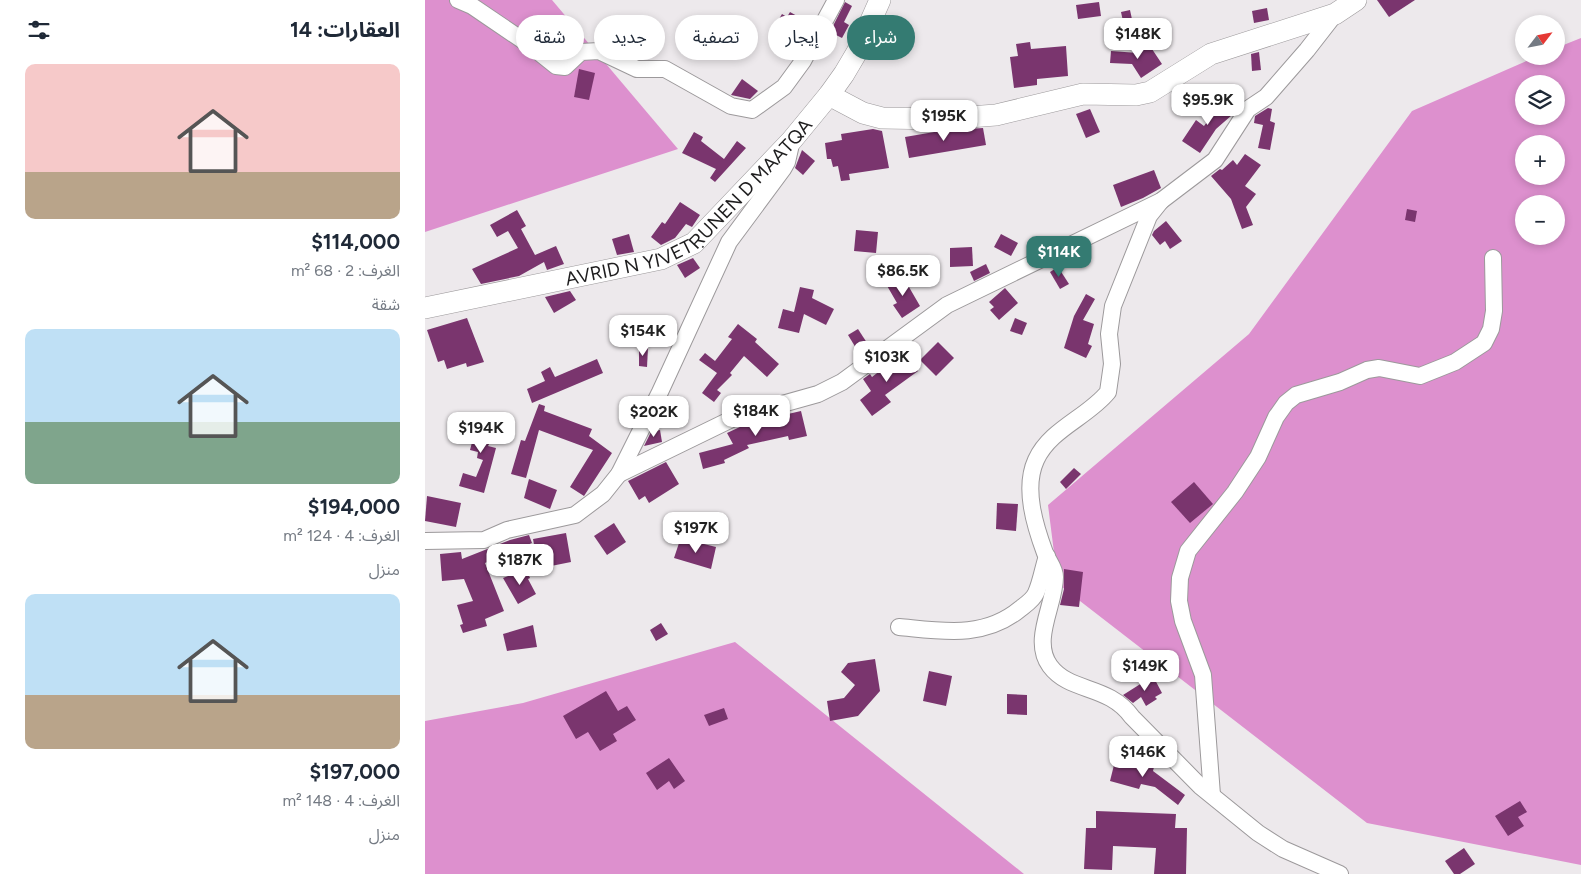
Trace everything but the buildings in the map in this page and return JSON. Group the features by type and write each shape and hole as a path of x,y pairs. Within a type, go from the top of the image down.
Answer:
{"main road":[{"name":"AVRID N YIVETṚUNEN D MAATQA","path":"425,308 661,259 693,243 792,140 829,96 857,52 880,0"},
{"path":"829,96 863,114 909,120 996,115 1083,94 1136,95 1150,92 1195,62 1211,54 1335,14 1356,0"}],"street":[{"path":"458,0 472,6 531,46 556,66 565,67 581,52 599,50 637,69 665,69 731,106 747,111 761,105 784,87 803,61 837,0"},
{"path":"619,474 736,417 818,394 843,382 947,305 1161,201 1215,160 1248,109 1266,97 1335,14"},
{"path":"425,541 475,542 507,530 575,514 603,494 619,474 661,392 729,242 783,169 787,162 792,140"},
{"path":"1161,201 1149,216 1113,306 1109,334 1112,364 1108,392 1047,446 1034,465 1031,486 1036,530 1055,576 1042,639 1049,664 1059,677 1115,698 1165,751 1211,795 1258,833 1283,849 1340,874"},
{"path":"1211,795 1203,675 1183,621 1179,601 1180,578 1188,550 1235,492 1258,457 1276,417 1286,403 1296,395 1340,382 1367,370 1379,368 1420,376 1455,362 1484,343 1491,329 1495,310 1493,258"},
{"path":"899,627 959,632 983,629 996,624 1013,615 1034,597 1047,556"}],"shaded area":[{"path":"425,0 552,0 565,15 516,15 516,60 584,60 584,38 594,50 594,60 603,60 678,149 425,232"},
{"path":"1581,38 1581,865 1367,823 1058,584 1048,505 1249,334 1412,111 1517,65 1565,65 1565,44"},
{"path":"735,642 1024,874 425,874 425,721 523,703"}]}
